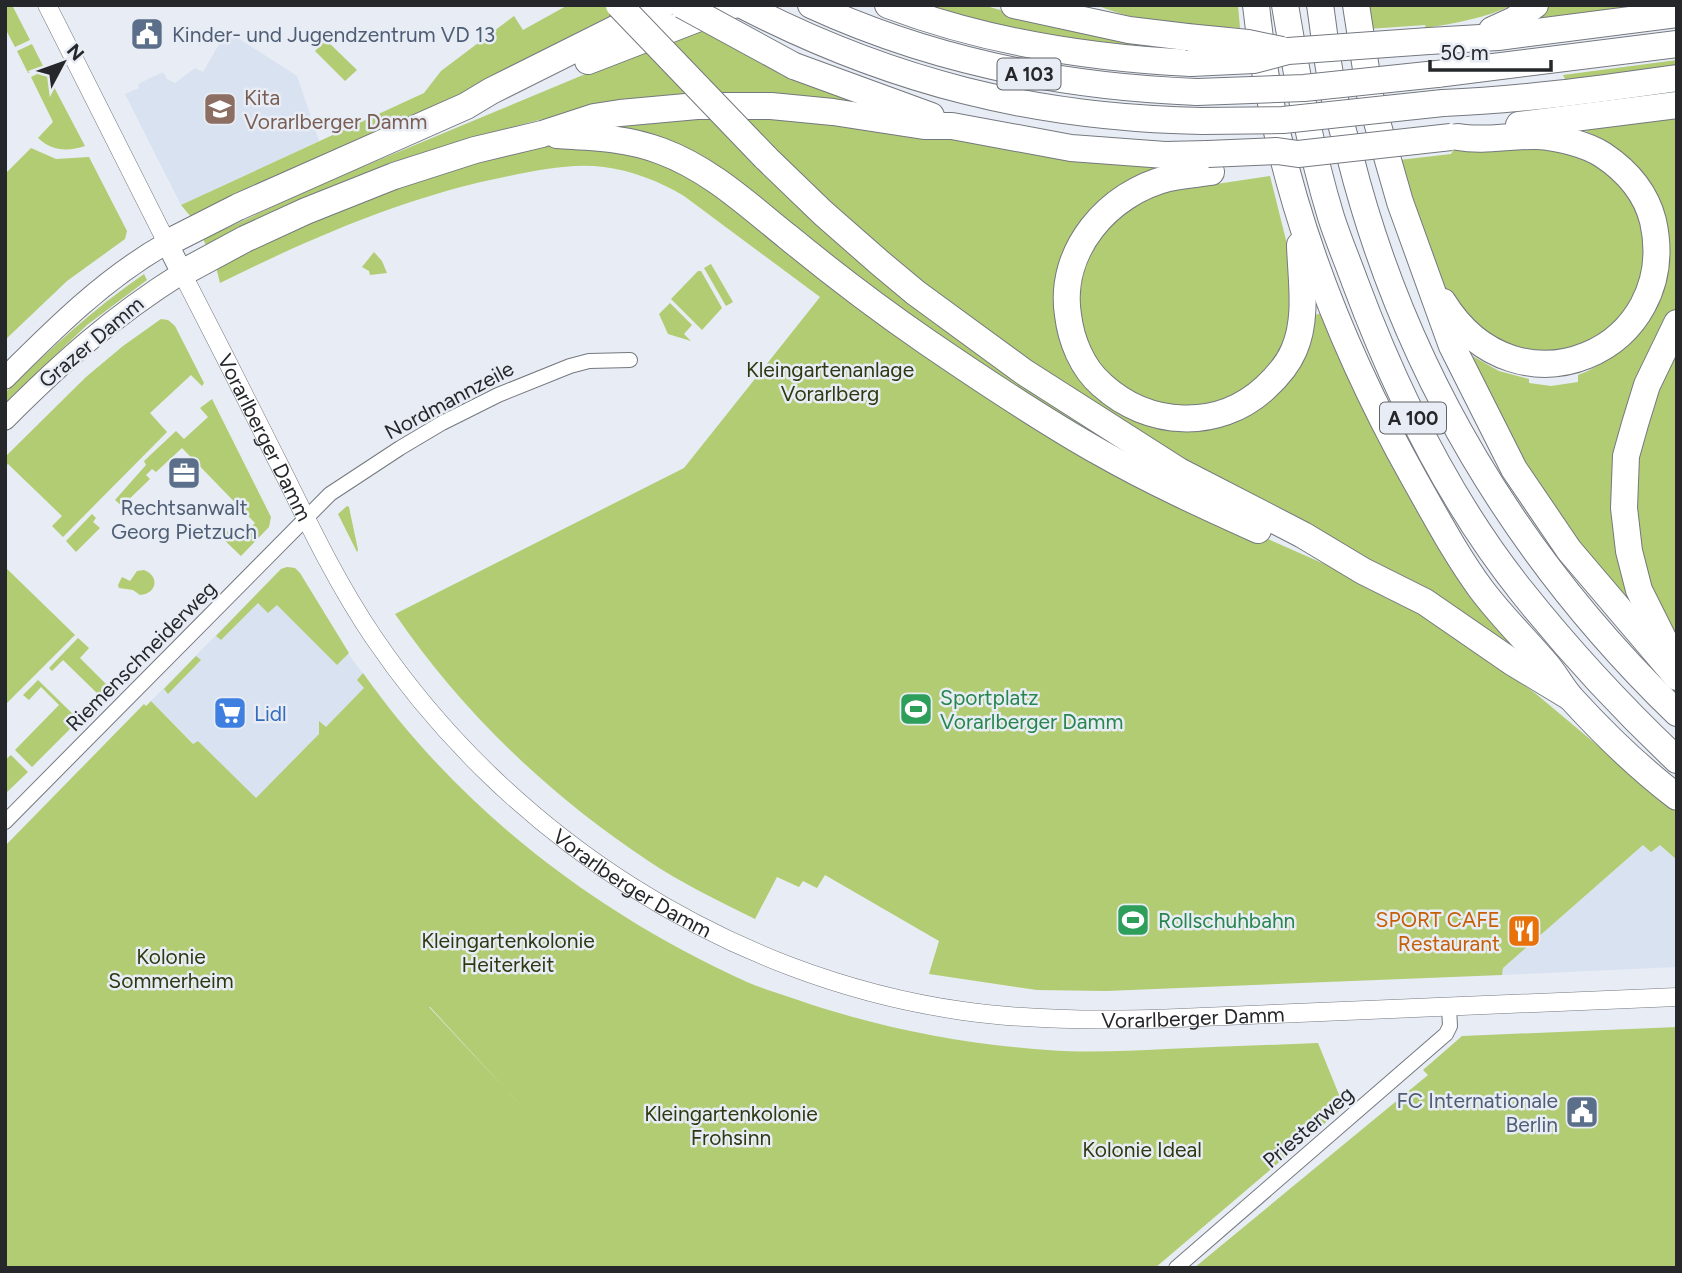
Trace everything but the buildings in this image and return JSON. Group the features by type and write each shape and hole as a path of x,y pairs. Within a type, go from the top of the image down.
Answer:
{"highway":[{"path":"619,5 765,157 838,227 944,314 1024,372 1179,471 1303,535 1363,571 1426,602 1512,662 1570,697"},
{"path":"167,243 239,207 466,106 663,5"},
{"path":"682,5 794,66 926,113 952,126"},
{"path":"466,106 497,101 604,54 733,5"},
{"name":"A 103","path":"743,5 830,47 918,78 1002,100 1136,120 1283,120 1443,103 1500,101 1677,78"},
{"name":"A 103","path":"811,5 866,28 936,52 1010,71 1107,86 1197,92 1304,88 1677,44"},
{"path":"1014,5 1129,30 1248,43 1288,51"},
{"path":"1076,5 1174,35"},
{"path":"1256,5 1266,84 1315,264 1350,354 1394,443 1478,586 1570,697 1621,748 1677,797"},
{"name":"A 100","path":"1285,5 1298,88 1331,218 1367,315 1404,403 1459,501 1522,592 1626,712 1677,760"},
{"name":"A 100","path":"1320,5 1331,81 1363,209 1396,303 1434,387 1480,469 1550,572 1587,618 1677,713"},
{"path":"1356,5 1371,101 1400,202 1452,346 1514,469 1569,550 1677,677"},
{"path":"1466,37 1501,27 1535,5"},
{"path":"894,8 1022,44 1142,60 1191,63 1254,60 1288,51 1497,37 1677,14"},
{"path":"182,273 245,239 347,194 437,161 514,139 542,134 594,117 697,106 771,106 924,126 952,126 1071,148 1209,163 1279,163 1298,154 1455,137 1476,131 1677,106"},
{"path":"542,134 628,141 663,152 691,165 736,195 904,326 1101,453 1197,502 1285,542 1363,571"},
{"path":"1427,277 1448,310 1485,347 1527,363 1553,365 1593,354 1627,329 1640,313 1651,291 1657,264 1657,236 1649,204 1633,180 1602,155 1577,144 1538,136 1477,140 1455,137"},
{"path":"1209,163 1138,190 1118,203 1102,215 1090,230 1071,266 1067,307 1070,330 1081,357 1099,383 1120,400 1139,410 1162,417 1207,418 1234,410 1256,396 1276,378 1294,352 1301,329 1299,212"},
{"path":"1677,323 1647,385 1634,424 1626,456 1624,508 1629,551 1639,590 1677,667"}],"main road":[{"name":"Vorarlberger Damm","path":"167,243 182,273"},
{"name":"Grazer Damm","path":"5,378 65,319 109,281 136,260 167,243"},
{"name":"Grazer Damm","path":"5,418 85,342 131,306 182,273"}],"street":[{"name":"Vorarlberger Damm","path":"47,5 167,243"},
{"name":"Vorarlberger Damm","path":"182,273 306,519 340,583 381,648 444,727 484,770 530,812 616,877 694,923 754,951 814,974 874,992 961,1011 1034,1019 1118,1021 1677,997"},
{"name":"Nordmannzeile","path":"306,519 330,494 442,423 570,366 589,361 630,360"},
{"name":"Riemenschneiderweg","path":"5,822 306,519"},
{"name":"Priesterweg","path":"1176,1268 1446,1034 1450,1026 1449,1006"}],"shaded area":[{"name":"Kita Vorarlberger Damm","path":"227,31 297,76 319,141 181,205 125,94 139,88 138,84 163,72 167,79 175,83 195,68 203,72"},
{"path":"295,568 300,573 349,655 391,711 271,829 205,765 191,741 151,701 281,569"},
{"path":"1660,844 1677,860 1677,967 1502,975 1503,968 1643,845"}],"green space":[{"path":"5,5 12,5 30,40 15,47 5,28"},
{"path":"568,5 604,5 616,18 512,71 191,217 181,205 424,93 441,71 514,16 523,30"},
{"path":"921,5 982,5 1041,21 1173,45 1186,54 1040,36"},
{"path":"1096,5 1238,5 1240,28 1149,20"},
{"path":"1365,5 1513,5 1481,17 1426,28 1425,25 1368,29"},
{"path":"1550,5 1675,5 1539,23 1535,18"},
{"path":"696,28 869,105 566,114 469,138 307,196 206,245 203,239 338,177"},
{"path":"326,40 357,70 345,81 315,51"},
{"path":"32,44 43,66 28,73 17,51"},
{"path":"1677,60 1677,66 1566,81 1563,75"},
{"path":"45,70 85,146 60,149 49,146 38,138 53,122 31,77"},
{"path":"710,116 756,165 1169,471 1099,440 856,282 606,126"},
{"path":"742,116 810,116 1099,163 1165,168 1064,253 1103,402 1129,417 1156,427 1184,430 1214,428 1315,315 1322,313 1520,653 1163,448 1011,353 846,222"},
{"path":"1677,118 1677,310 1640,387 1630,599 1626,601 1536,488 1469,354 1499,371 1529,379 1529,383 1551,386 1578,382 1578,375 1612,356 1637,327 1651,293 1657,255 1652,217 1639,181 1615,151 1583,130"},
{"name":"Sportplatz Vorarlberger Damm","path":"565,144 603,145 688,172 812,267 1225,520 1405,602 1535,693 1677,812 1677,860 1660,845 1651,852 1643,845 1503,968 1502,975 1106,991 1037,990 929,974 939,941 825,875 817,888 803,881 799,887 777,877 755,919 660,868 575,808 509,749 449,684 395,614 684,468 820,297 684,196 635,174 592,166 532,172 471,184 434,195 325,234 220,283 216,267 343,209 431,175 520,151"},
{"path":"1546,144 1617,173 1650,233 1632,313 1569,355 1495,345 1442,287 1399,160 1451,154 1454,149"},
{"path":"31,148 56,159 89,157 127,231 125,239 67,281 5,340 5,174"},
{"path":"1270,176 1291,260 1291,324 1278,356 1249,388 1202,408 1149,403 1106,375 1090,351 1078,315 1077,295 1089,252 1121,214 1163,192"},
{"path":"374,252 387,273 370,275 369,271 362,267"},
{"path":"711,264 733,302 726,306 704,268"},
{"path":"701,271 722,308 702,330 671,299"},
{"path":"144,274 147,280 87,325 5,403 5,393 38,361 89,316"},
{"path":"670,303 692,325 684,334 691,341 668,334 659,314"},
{"path":"161,319 168,320 175,326 204,383 202,386 191,375 150,413 167,432 63,537 52,526 62,516 8,464 5,466 5,457 86,377"},
{"path":"1677,338 1677,645 1649,588 1630,492 1655,381"},
{"path":"212,399 271,517 269,527 241,556 219,535 225,528 238,541 255,523 182,448 156,472 152,469 146,475 150,479 122,506 115,500 146,465 144,461 176,431 184,439 208,417 200,408"},
{"path":"349,507 357,552 338,514"},
{"path":"92,514 96,518 93,522 100,528 76,552 66,541"},
{"path":"5,567 75,635 5,705"},
{"path":"295,568 300,573 349,653 337,665 277,605 268,613 258,603 221,640 216,636 281,569"},
{"path":"144,570 153,576 154,584 150,592 140,595 133,590 119,588 122,577 130,581 137,571"},
{"path":"78,638 89,648 80,658 110,688 101,697 63,660 52,671 49,668"},
{"path":"196,656 201,660 168,694 164,689"},
{"path":"363,673 401,723 443,769 487,813 534,853 637,924 691,955 747,982 828,1010 890,1027 1015,1047 1106,1051 1318,1043 1344,1107 1155,1268 5,1268 5,846 144,704 146,706 151,701 193,744 198,741 256,798 319,734 319,721 326,727 364,688 357,680","holes":["429,1007 430,1007 522,1107"]},
{"path":"38,680 79,720 32,767 15,750 59,705 41,687 29,700 23,695"},
{"path":"11,755 28,772 5,794 5,760"},
{"path":"1677,1027 1677,1268 1194,1268 1428,1075 1423,1070 1462,1036"}],"place":[{"name":"Kinder- und Jugendzentrum VD 13","path":"147,34"},
{"name":"Kita Vorarlberger Damm","path":"220,109"},
{"name":"Rechtsanwalt Georg Pietzuch","path":"184,473"},
{"name":"Sportplatz Vorarlberger Damm","path":"916,709"},
{"name":"Lidl","path":"230,713"},
{"name":"Rollschuhbahn","path":"1133,920"},
{"name":"SPORT CAFE Restaurant","path":"1524,931"},
{"name":"FC Internationale Berlin","path":"1582,1112"}],"park label":[{"name":"Kleingartenanlage Vorarlberg","path":"830,381"},
{"name":"Kleingartenkolonie Heiterkeit","path":"508,952"},
{"name":"Kolonie Sommerheim","path":"171,968"},
{"name":"Kleingartenkolonie Frohsinn","path":"731,1125"},
{"name":"Kolonie Ideal","path":"1142,1149"}]}
